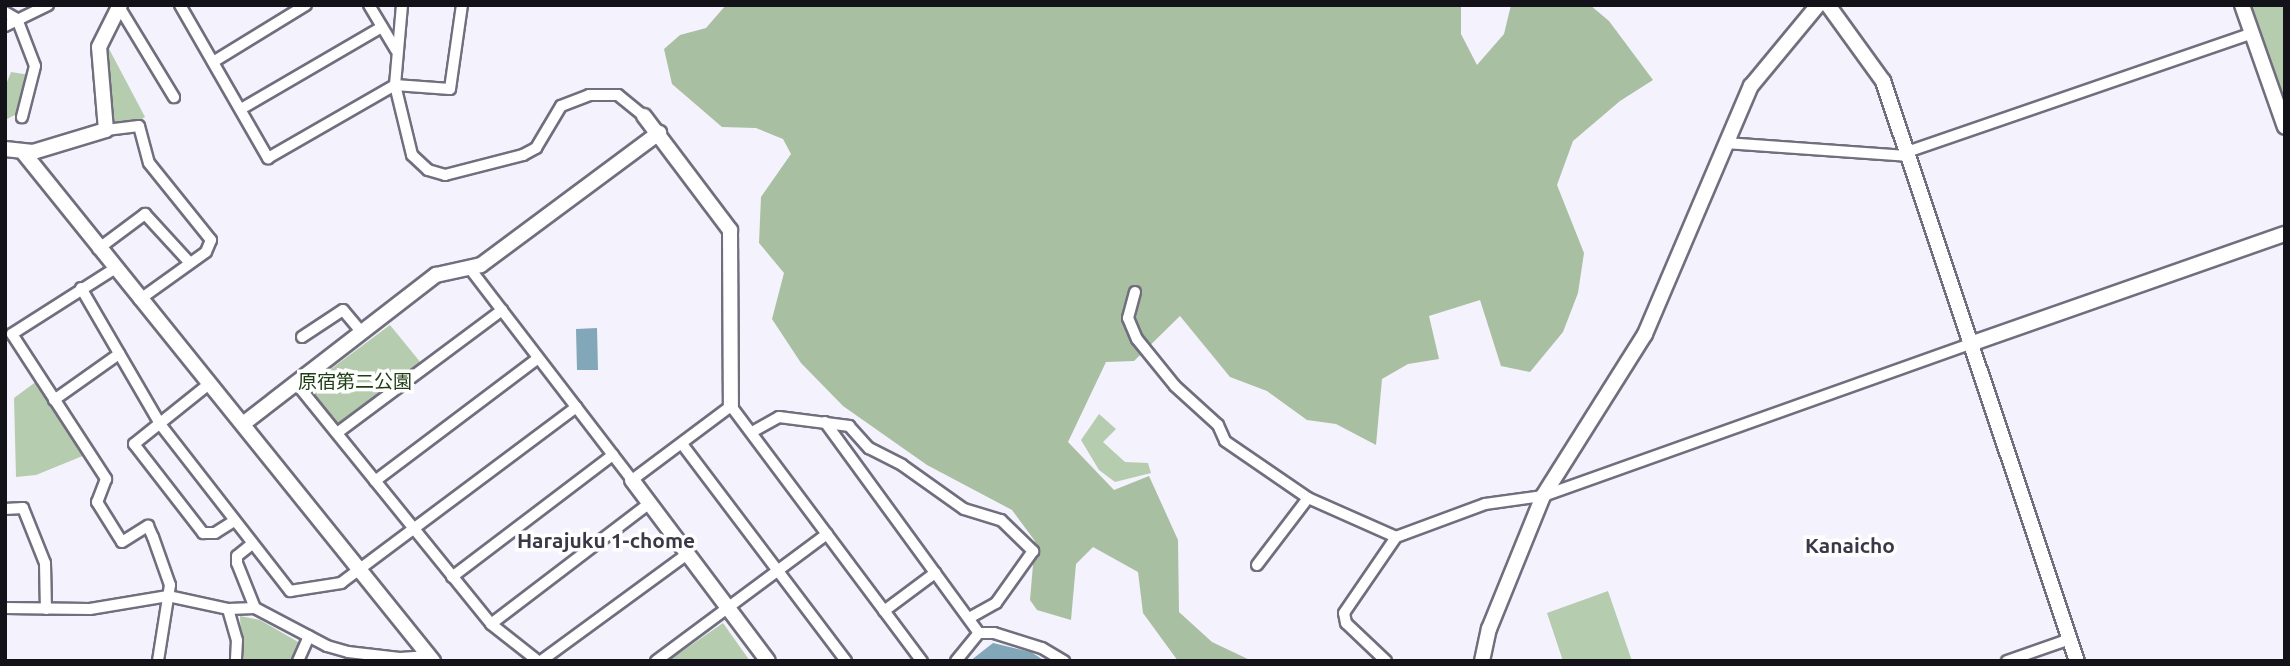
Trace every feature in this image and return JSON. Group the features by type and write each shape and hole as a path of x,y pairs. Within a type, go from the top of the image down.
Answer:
{"street":[{"path":"5,26 48,5"},
{"path":"180,5 268,158 395,85 450,89 462,5"},
{"path":"213,62 306,5"},
{"path":"369,5 396,50"},
{"path":"402,5 395,85 412,155 428,170 445,175 536,148 561,106 589,95 618,96 644,116 659,133 730,230 731,406 922,661"},
{"path":"1482,661 1489,629 1542,496 1645,334 1751,86 1818,5"},
{"path":"1828,5 1882,81 1973,343 2000,437 2077,661"},
{"path":"2242,5 2285,127"},
{"path":"119,6 174,97"},
{"path":"106,130 99,47 119,6"},
{"path":"5,12 17,19 35,66 22,117"},
{"path":"241,109 382,27"},
{"path":"1727,143 1908,154 2252,33"},
{"path":"5,149 23,152 44,150 106,130 139,126 149,163 211,240 206,252 188,261 139,300"},
{"path":"243,424 436,275 471,270 659,133"},
{"path":"23,152 114,269 243,424 431,659"},
{"path":"98,248 145,214 188,261"},
{"path":"1386,661 1346,623 1344,613 1396,537 1476,507 1542,496 2285,234"},
{"path":"114,269 12,334 106,479 97,502 122,542 148,526 170,585 158,661"},
{"path":"471,270 768,661"},
{"path":"81,288 160,424 290,591 341,583 576,407"},
{"path":"1135,292 1128,318 1131,326 1175,386 1218,425 1225,441 1308,498 1396,537"},
{"path":"302,337 343,310 362,333"},
{"path":"337,433 502,310"},
{"path":"54,400 119,354"},
{"path":"375,481 538,358"},
{"path":"296,383 491,624 540,661 687,554"},
{"path":"209,384 134,444 203,533 215,533 234,521"},
{"path":"632,480 731,406"},
{"path":"752,432 779,417 849,426 869,448 902,465 964,509 1001,520 1033,551 996,603 970,618"},
{"path":"825,422 979,633"},
{"path":"682,444 846,661"},
{"path":"452,577 613,455"},
{"path":"1257,565 1308,498"},
{"path":"491,624 650,503"},
{"path":"5,509 23,508 41,552 46,608"},
{"path":"656,661 827,534"},
{"path":"252,544 237,556 237,563 255,608"},
{"path":"884,611 935,573"},
{"path":"5,608 90,609 168,596 228,609 255,608 309,636 348,652 431,659"},
{"path":"228,609 237,640 236,661"},
{"path":"979,633 1013,637 1057,659"},
{"path":"956,661 979,633"},
{"path":"298,661 309,636"},
{"path":"2007,661 2070,639"}],"green space":[{"path":"726,5 1461,5 1461,34 1477,65 1504,34 1511,5 1590,5 1609,21 1653,80 1620,101 1573,141 1557,185 1584,253 1578,293 1563,332 1530,372 1501,366 1480,300 1429,316 1439,359 1408,364 1382,379 1376,445 1336,424 1307,420 1267,391 1230,377 1180,316 1134,361 1106,362 1068,442 1114,490 1149,476 1178,540 1179,612 1212,642 1252,661 1178,661 1143,613 1138,572 1093,547 1076,564 1071,620 1037,610 1030,600 1035,541 1012,510 927,465 843,406 801,363 772,319 784,273 759,243 761,197 791,154 783,139 756,128 722,127 672,84 664,49 680,35 706,28"},
{"path":"2250,5 2285,5 2285,104"},
{"path":"107,45 145,117 137,122 111,125"},
{"path":"11,72 30,75 19,113 5,120 5,87"},
{"name":"原宿第二公園","path":"390,325 421,363 337,427 308,386"},
{"path":"37,381 85,455 36,475 16,477 14,398"},
{"path":"1099,414 1116,429 1103,442 1125,462 1148,463 1151,473 1115,482 1099,470 1081,440"},
{"path":"1608,591 1632,661 1563,661 1547,613"},
{"path":"240,616 260,620 300,643 291,661 242,661"},
{"path":"723,623 750,661 668,661"}],"water":[{"path":"597,328 598,370 577,370 576,329"},
{"path":"993,643 1031,652 1045,661 970,661"}],"district":[{"name":"Harajuku 1-chome","path":"606,540"},
{"name":"Kanaicho","path":"1850,545"}]}
